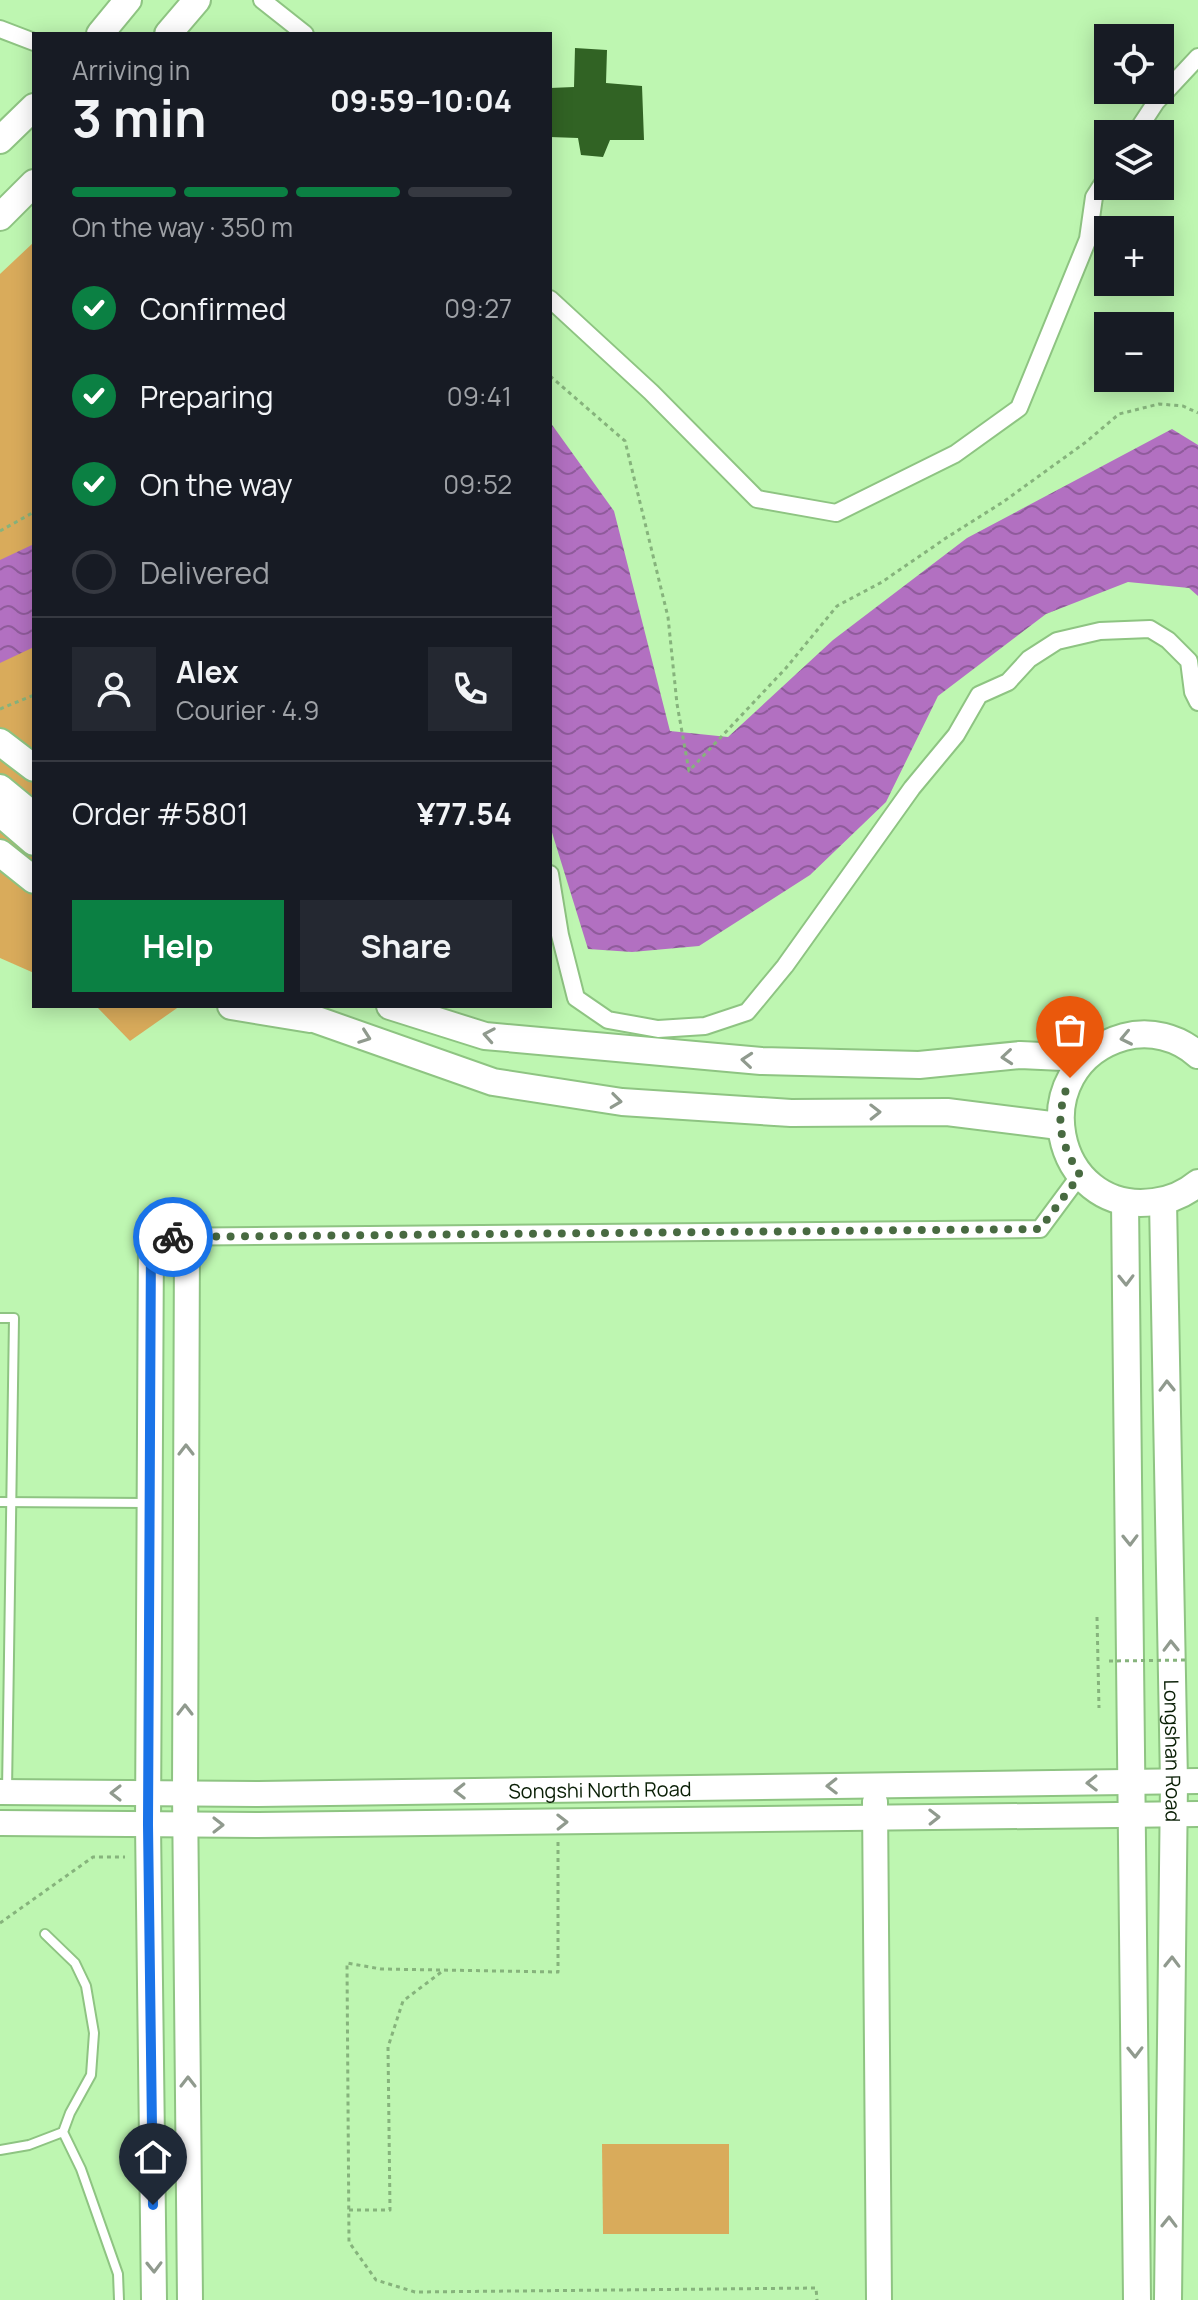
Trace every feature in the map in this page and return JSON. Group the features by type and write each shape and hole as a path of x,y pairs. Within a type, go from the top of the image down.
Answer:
{"main road":[{"path":"102,32 128,0"},
{"path":"170,32 197,0"},
{"path":"0,140 32,109"},
{"path":"0,217 32,185"},
{"path":"2,744 32,766"},
{"path":"0,788 32,814"},
{"path":"0,813 32,840"},
{"path":"0,853 32,878"},
{"path":"243,1008 317,1020 493,1082 622,1102 791,1113 947,1112 1059,1126"},
{"path":"297,1008 317,1020"},
{"path":"396,1008 485,1036 761,1061 919,1065 1020,1055 1085,1058"},
{"path":"1198,1055 1188,1046 1163,1036 1135,1034 1108,1042 1085,1058 1070,1078 1061,1101 1059,1126 1066,1152 1080,1175 1101,1192 1125,1202 1143,1204 1163,1201 1189,1191 1198,1183"},
{"name":"Longshan Road","path":"1163,1201 1186,1782 1168,2300"},
{"name":"Longshan Road","path":"1125,1202 1137,2300"},
{"path":"151,1237 148,1825 154,2300"},
{"path":"187,1237 185,1792 190,2300"},
{"name":"Songshi North Road","path":"4,1792 258,1794 1186,1782"},
{"path":"874,1786 879,2300"},
{"name":"Songshi North Road","path":"0,1823 186,1825 1186,1814"}],"street":[{"path":"262,0 302,32"},
{"path":"0,29 32,41"},
{"path":"1144,120 1156,102 1198,57"},
{"path":"552,301 651,392 757,499 836,513 955,454 1019,408 1088,239 1094,197"},
{"path":"552,886 560,935 576,998 608,1020 658,1029 705,1026 747,1012 792,956 912,788 956,735 979,695 1008,682 1029,659 1057,641 1084,634 1150,629 1168,640 1189,661 1193,692 1198,702"},
{"path":"151,1237 1040,1229 1080,1175"}],"lane":[{"path":"0,1318 14,1318 4,1792"},
{"path":"0,1502 150,1503"},
{"path":"45,1934 75,1963 86,1986 94,2033 91,2075 63,2132 81,2169 118,2274 119,2300"},
{"path":"0,2150 29,2145 63,2132"}],"path":[{"path":"552,378 625,441 668,617 677,704 689,771 786,668 837,606 882,582 1003,502 1119,414 1159,404 1183,406 1198,413"},
{"path":"0,531 32,513"},
{"path":"0,709 32,696"},
{"path":"1097,1617 1099,1708"},
{"path":"1098,1661 1188,1660"},
{"path":"558,1822 558,1972 381,1969 347,1963 349,2242 376,2280 415,2292 816,2288 817,2300"},
{"path":"0,1923 93,1857 149,1857"},
{"path":"349,2210 390,2210 388,2047 403,2001 444,1970"}],"shaded area":[{"path":"32,244 32,972 0,958 0,274"},
{"path":"98,1008 177,1008 130,1041"},
{"path":"602,2144 729,2144 729,2234 603,2234"}],"water":[{"path":"552,425 614,511 670,731 728,737 833,640 967,538 1172,429 1198,445 1198,596 1189,588 1128,582 1046,614 938,696 886,802 810,875 699,946 632,952 588,949 552,832"},
{"path":"32,545 32,648 0,663 0,560"}],"building":[{"path":"575,48 607,50 606,83 642,86 644,140 610,140 603,157 581,155 578,138 552,137 552,88 574,87"}],"way so far":[{"path":"173,1237 1040,1229 1080,1175 1066,1152 1059,1126 1061,1101 1070,1078"}],"route":[{"path":"153,2205 148,1825 151,1237 173,1237"}]}
